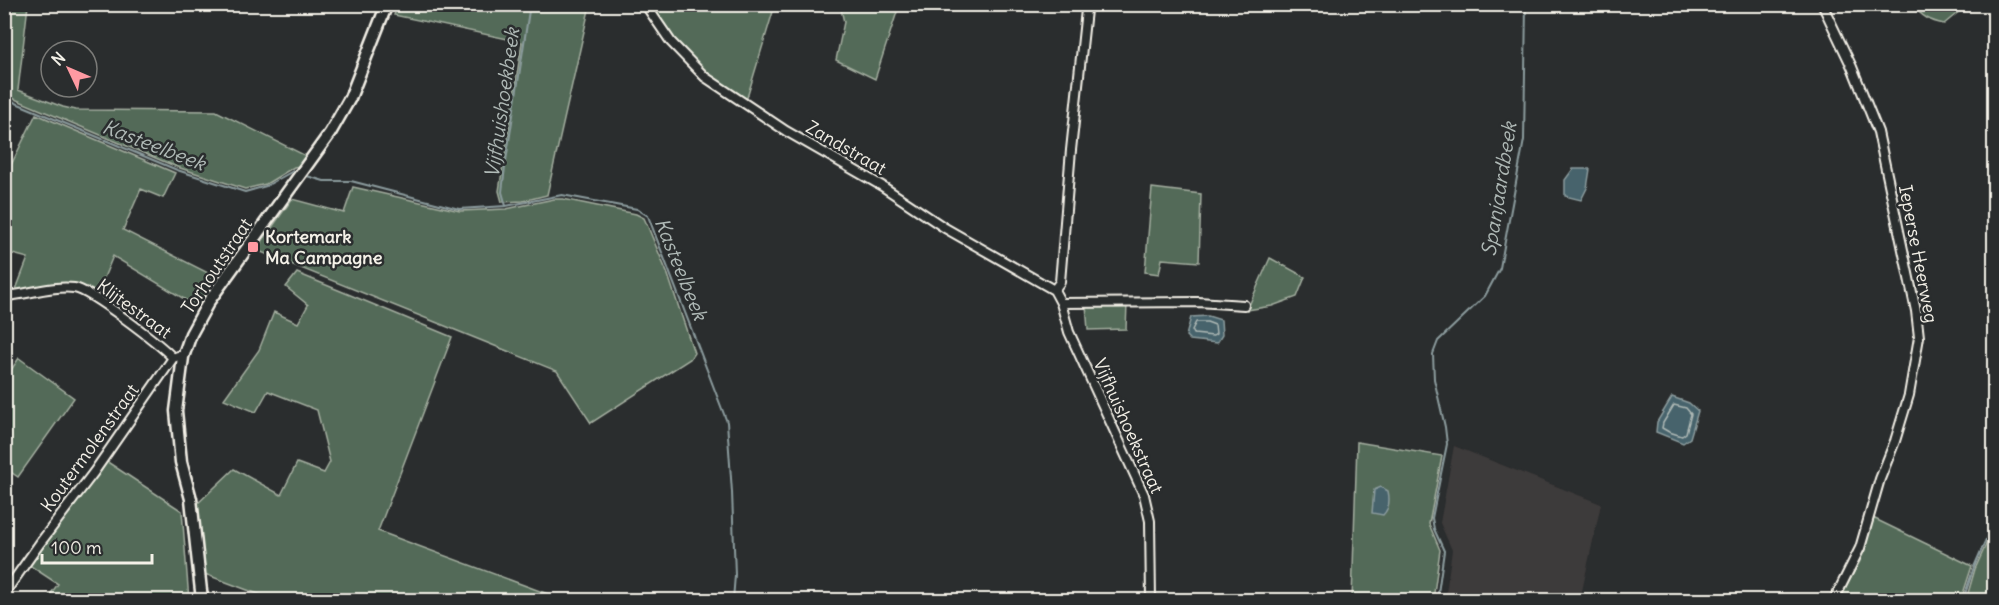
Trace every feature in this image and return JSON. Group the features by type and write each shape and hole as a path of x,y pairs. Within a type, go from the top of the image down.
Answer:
{"street":[{"name":"Torhoutstraat","path":"201,600 191,499 181,462 176,411 178,357 209,301 303,174 330,133 350,98 387,4"},
{"name":"Zandstraat","path":"645,4 671,42 705,76 786,130 882,186 945,228 1054,290"},
{"path":"1054,290 1060,282 1085,4"},
{"name":"Ieperse Heerweg","path":"1821,4 1852,67 1878,132 1914,300 1918,337 1905,407 1880,479 1860,548 1834,600"},
{"name":"Klijtestraat","path":"4,296 60,288 82,290 178,357"},
{"name":"Vijfhuishoekstraat","path":"1054,290 1061,303 1069,332 1144,495 1150,521 1151,600"},
{"path":"1061,303 1198,302 1244,305"},
{"name":"Koutermolenstraat","path":"4,594 178,357"}],"shaded area":[{"path":"1454,446 1601,504 1580,600 1445,600 1452,550 1440,523"}],"green space":[{"path":"398,4 590,5 547,195 523,201 502,202 499,191 522,42 394,15"},
{"path":"686,4 688,6 690,4 775,5 746,101 714,79 683,51 648,5"},
{"path":"1916,4 1967,5 1944,24 1923,16 1914,6"},
{"path":"4,5 28,5 18,90 76,110 216,111 306,156 300,166 294,167 266,184 245,189 177,167 5,95"},
{"path":"840,5 883,5 897,12 875,79 836,60 844,22"},
{"path":"36,114 175,173 163,198 141,189 123,230 216,277 199,308 113,256 98,292 76,284 58,284 15,292 28,258 5,252 4,167 10,167"},
{"path":"353,187 460,211 506,209 563,199 636,214 644,218 648,227 668,275 694,353 690,359 591,423 557,371 256,250 292,199 344,213"},
{"path":"1152,188 1201,194 1199,262 1162,259 1159,274 1145,272"},
{"path":"1270,258 1305,277 1297,297 1272,306 1247,310"},
{"path":"297,273 452,337 378,531 564,600 274,600 202,573 195,506 234,469 281,495 297,463 324,473 330,462 317,410 268,391 256,412 224,399 259,350 274,312 298,323 308,305 286,287"},
{"path":"1127,304 1126,329 1088,330 1086,305"},
{"path":"19,358 74,398 18,477 5,468 5,379"},
{"path":"1357,442 1442,456 1429,524 1440,550 1433,600 1352,600"},
{"path":"106,461 182,511 189,600 46,600 58,584 29,565"},
{"path":"1873,518 1972,566 1961,600 1839,600 1860,561"},
{"path":"1994,527 1994,600 1966,600 1975,569"}],"water":[{"path":"1573,169 1590,169 1587,188 1581,200 1565,196 1565,180"},
{"path":"1208,316 1221,320 1222,335 1217,343 1190,340 1186,336 1191,317"},
{"path":"1672,397 1689,403 1698,411 1690,438 1683,443 1656,432 1657,422"},
{"path":"1381,487 1388,491 1389,498 1388,507 1383,515 1372,513 1374,490"}],"waterway":[{"name":"Vijfhuishoekbeek","path":"506,206 502,192 530,4"},
{"name":"Spanjaardbeek","path":"1437,600 1444,551 1434,529 1432,518 1447,444 1434,379 1433,354 1438,341 1485,296 1500,268 1524,140 1526,4"},
{"path":"1990,4 1994,12"},
{"name":"Kasteelbeek","path":"4,98 177,170 245,192 266,186 293,171"},
{"name":"Kasteelbeek","path":"307,176 324,181 351,181 459,209 506,206 562,195 637,209 648,216 727,422 735,575 733,600"},
{"path":"1963,600 1974,567 1994,521"}],"place":[{"name":"Kortemark Ma Campagne","path":"253,247"}]}
